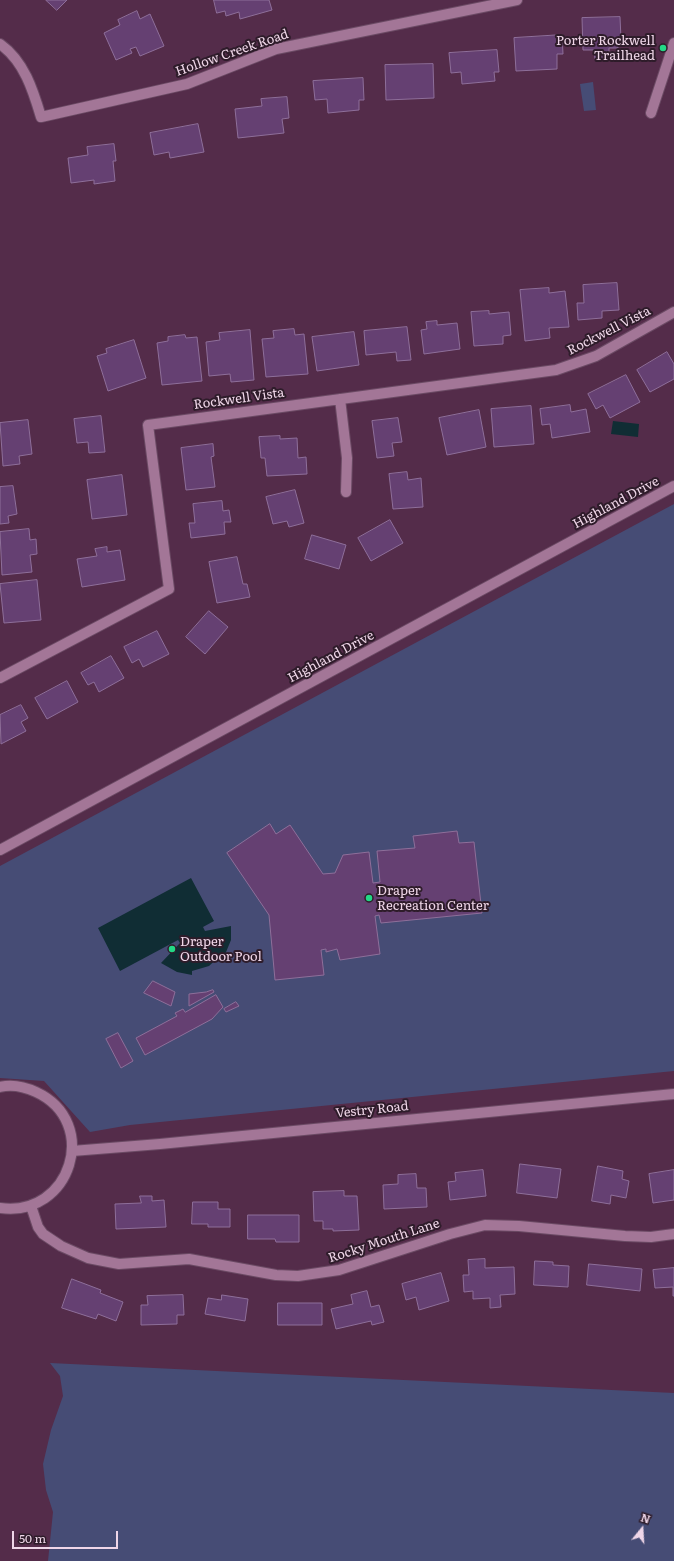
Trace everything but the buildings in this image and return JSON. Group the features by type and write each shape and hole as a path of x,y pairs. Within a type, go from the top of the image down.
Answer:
{"street":[{"name":"Hollow Creek Road","path":"0,44 15,59 26,75 34,93 41,117 187,84 261,54 287,47 517,0"},
{"path":"652,113 674,43"},
{"name":"Rockwell Vista","path":"0,678 169,589 148,425 548,371 570,366 596,356 674,312"},
{"path":"340,399 347,458 346,492"},
{"name":"Highland Drive","path":"0,850 674,486"},
{"path":"0,1087 26,1087 45,1096 64,1117 70,1130 72,1151 69,1169 60,1185 47,1198 31,1206 12,1210 0,1208"},
{"name":"Vestry Road","path":"72,1151 168,1144 674,1094"},
{"name":"Rocky Mouth Lane","path":"31,1206 38,1227 43,1234 61,1246 88,1258 119,1264 189,1259 276,1275 298,1276 340,1270 450,1234 485,1226 519,1226 625,1236 651,1237 674,1234"}],"shaded area":[{"path":"593,82 596,110 584,111 580,84"},
{"path":"613,421 639,424 638,437 611,434"},
{"path":"674,504 674,1071 130,1125 90,1132 44,1081 0,1078 0,866"},
{"path":"191,878 214,921 203,927 205,931 231,926 231,940 224,957 221,955 209,966 192,971 192,975 177,972 161,963 180,943 178,940 120,971 98,928"},
{"path":"50,1363 674,1393 674,1561 48,1561 53,1512 46,1490 43,1464 51,1430 63,1396 60,1376"}],"place":[{"name":"Porter Rockwell Trailhead","path":"663,48"},
{"name":"Draper Recreation Center","path":"369,898"},
{"name":"Draper Outdoor Pool","path":"172,949"}]}
